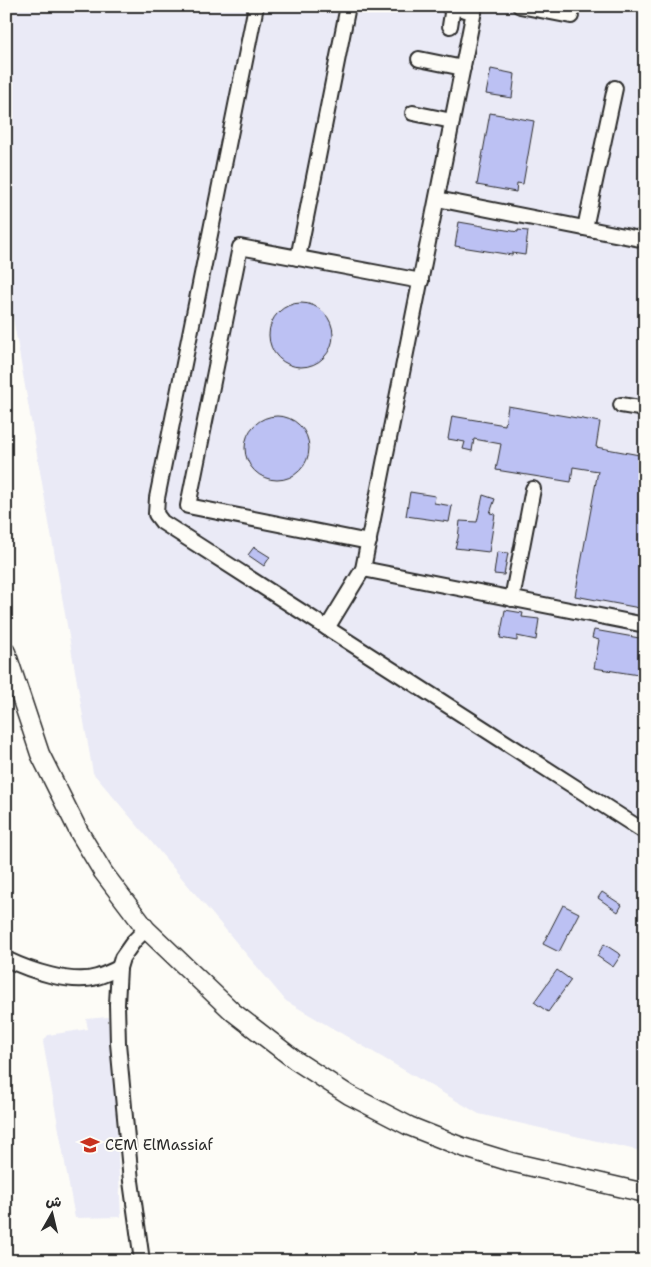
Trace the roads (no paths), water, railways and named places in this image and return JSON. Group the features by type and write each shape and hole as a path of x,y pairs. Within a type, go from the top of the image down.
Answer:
{"main road":[{"path":"6,652 9,673 40,754 103,872 146,929 233,1012 295,1060 349,1095 409,1126 462,1147 511,1162 645,1193"}],"street":[{"path":"256,6 157,498 156,514 162,522 645,832"},
{"path":"298,258 348,6"},
{"path":"520,6 571,16"},
{"path":"326,628 363,570 475,9 450,7 450,26"},
{"path":"419,59 463,68"},
{"path":"585,228 614,88"},
{"path":"413,113 452,121"},
{"path":"437,198 645,240"},
{"path":"369,542 188,506 240,247 420,281"},
{"path":"621,405 645,409"},
{"path":"512,599 533,489"},
{"path":"363,570 645,625"},
{"path":"142,1261 131,1181 118,1043 119,968 128,948 146,929"},
{"path":"6,959 22,966 60,977 81,979 96,978 119,968"}],"place":[{"name":"CEM ElMassiaf","path":"90,1145"}]}
